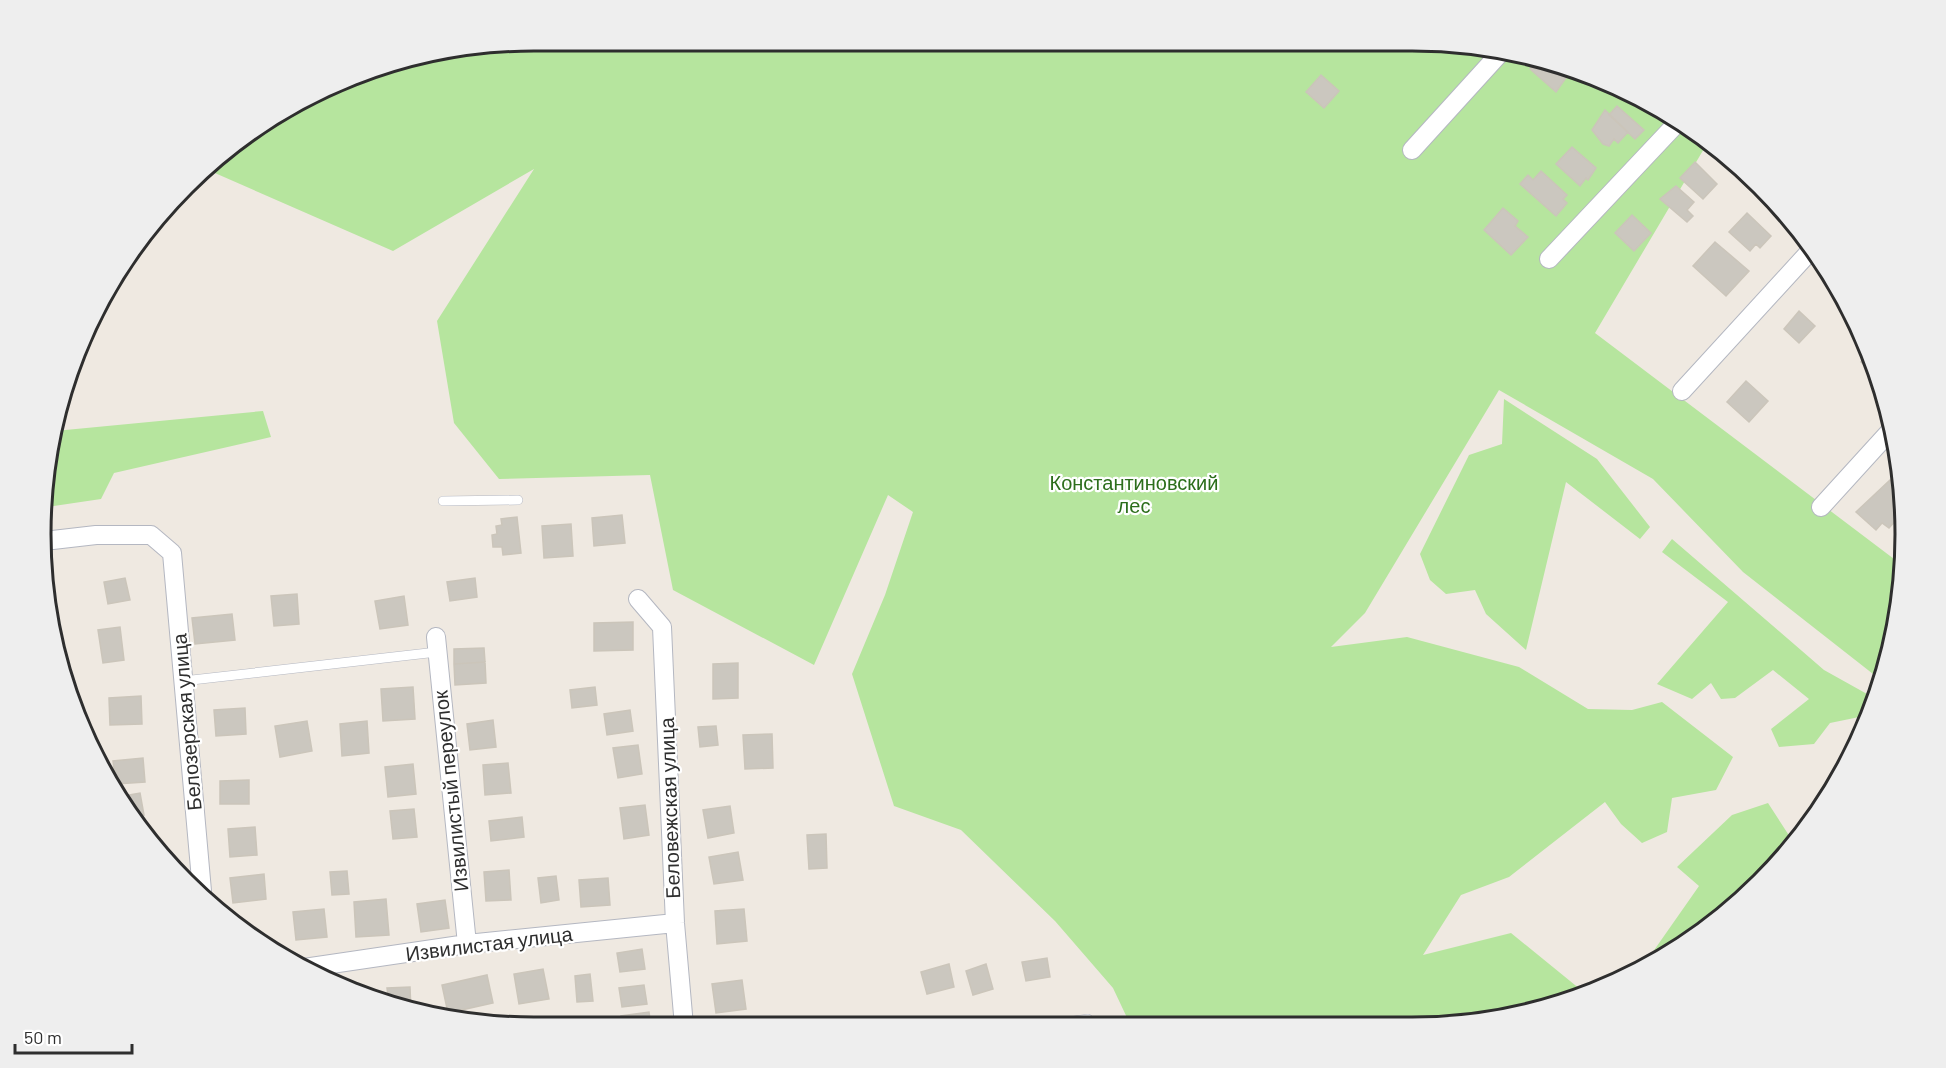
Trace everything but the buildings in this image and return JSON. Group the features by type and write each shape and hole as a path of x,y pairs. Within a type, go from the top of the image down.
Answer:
{"street":[{"path":"1412,150 1495,58"},
{"path":"1549,259 1673,128"},
{"path":"1682,391 1807,256"},
{"path":"1821,507 1885,436"},
{"name":"Белозерская улица","path":"51,540 96,535 151,536 172,553 201,884"},
{"name":"Беловежская улица","path":"638,599 662,627 675,923 683,1017"},
{"name":"Извилистый переулок","path":"436,644 467,944"},
{"name":"Извилистая улица","path":"318,966 467,944 675,923"}],"lane":[{"path":"443,501 518,500"},
{"path":"183,681 436,644"}],"green space":[{"name":"Константиновский лес","path":"1412,51 1475,55 1537,67 1626,101 1680,132 1704,149 1595,333 1894,559 1891,597 1879,659 1874,675 1743,572 1653,479 1499,390 1365,613 1331,647 1407,637 1519,667 1588,709 1632,710 1662,702 1733,757 1716,790 1672,798 1667,832 1642,843 1621,824 1605,802 1509,877 1461,895 1423,955 1511,933 1578,987 1537,1001 1506,1008 1444,1016 1127,1017 1113,988 1055,921 961,830 894,806 852,674 885,595 913,512 888,495 814,665 673,590 650,475 499,479 454,423 437,321 534,169 393,251 214,173 266,132 320,101 349,88 409,67 471,55 502,52"},
{"path":"1504,399 1597,459 1650,527 1640,539 1566,482 1526,650 1486,614 1475,590 1446,594 1430,580 1420,554 1469,455 1502,444"},
{"path":"263,411 271,437 114,473 101,499 52,506 62,430"},
{"path":"1672,539 1824,670 1867,694 1859,717 1830,723 1814,744 1779,747 1771,729 1809,699 1773,670 1735,698 1721,699 1711,683 1692,699 1657,684 1728,602 1662,552"},
{"path":"1768,803 1789,835 1754,876 1730,897 1680,936 1652,953 1699,886 1677,867 1732,815"}]}
